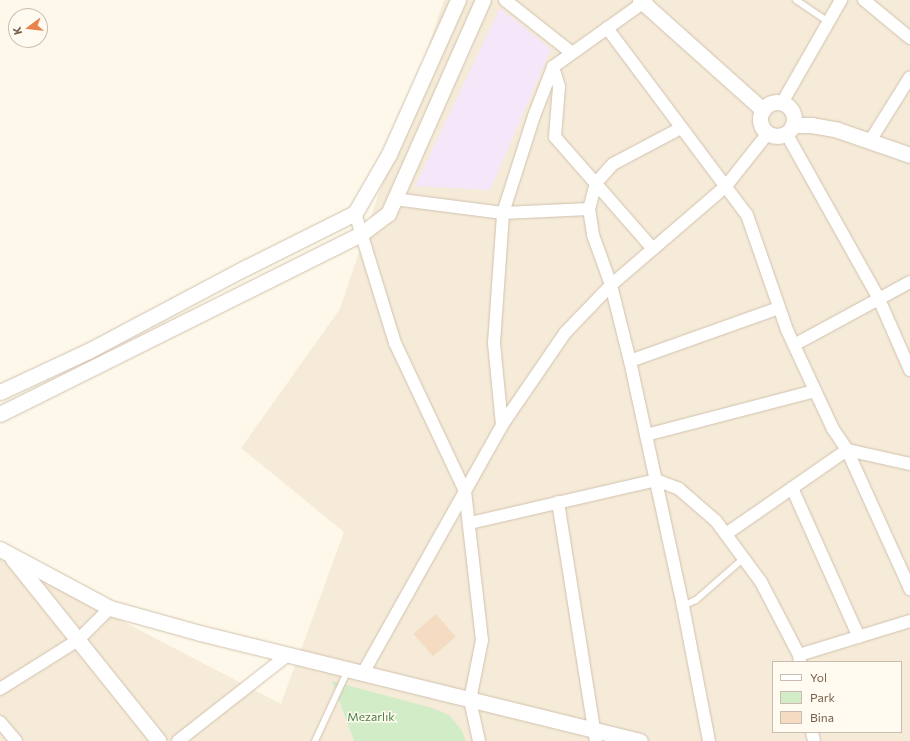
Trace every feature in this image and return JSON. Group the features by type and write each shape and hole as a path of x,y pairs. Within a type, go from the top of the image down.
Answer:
{"street":[{"path":"0,392 88,351 245,268 355,213 389,154 458,0"},
{"path":"0,414 361,234 388,214 483,0"},
{"path":"505,0 572,53"},
{"path":"782,103 827,22 841,0"},
{"path":"864,0 910,38"},
{"path":"502,424 494,343 502,213 534,116 553,66 643,1 763,110"},
{"path":"607,28 747,215 779,308 794,345 833,429 847,450 910,589"},
{"path":"553,66 558,87 555,137 653,249"},
{"path":"870,141 910,77"},
{"path":"910,154 838,130 811,125 790,129 777,136 768,133 760,120 763,110 772,103 782,103 791,109 790,129 878,297 910,370"},
{"path":"681,128 613,164 596,183 589,208 593,235 611,285 630,362 683,606 709,741"},
{"path":"363,673 502,424 565,333 611,285 726,186 768,133"},
{"path":"394,199 502,213 589,208"},
{"path":"355,213 395,343 465,490 470,523 482,640 470,700 479,741"},
{"path":"794,345 878,297 910,282"},
{"path":"630,362 779,308"},
{"path":"646,435 815,391"},
{"path":"726,534 847,450 910,464"},
{"path":"470,523 656,480 679,489 716,521 761,582 800,658 910,621"},
{"path":"792,488 859,637"},
{"path":"558,502 595,736"},
{"path":"3,549 110,608 200,633 470,700 595,736 640,741"},
{"path":"3,549 159,741"},
{"path":"0,689 78,640 110,608"},
{"path":"178,741 289,654"},
{"path":"0,722 16,741"}],"lane":[{"path":"796,0 827,22"},
{"path":"683,606 696,600 744,558"},
{"path":"315,741 348,669"}],"shaded area":[{"path":"444,0 910,0 910,741 0,741 0,557 281,704 344,532 241,448 340,309"},
{"path":"500,8 551,49 490,190 415,186"}],"green space":[{"name":"Mezarlık","path":"332,681 432,708 449,715 461,729 466,741 354,741"}],"building":[{"path":"436,614 456,637 433,656 413,634"}]}
